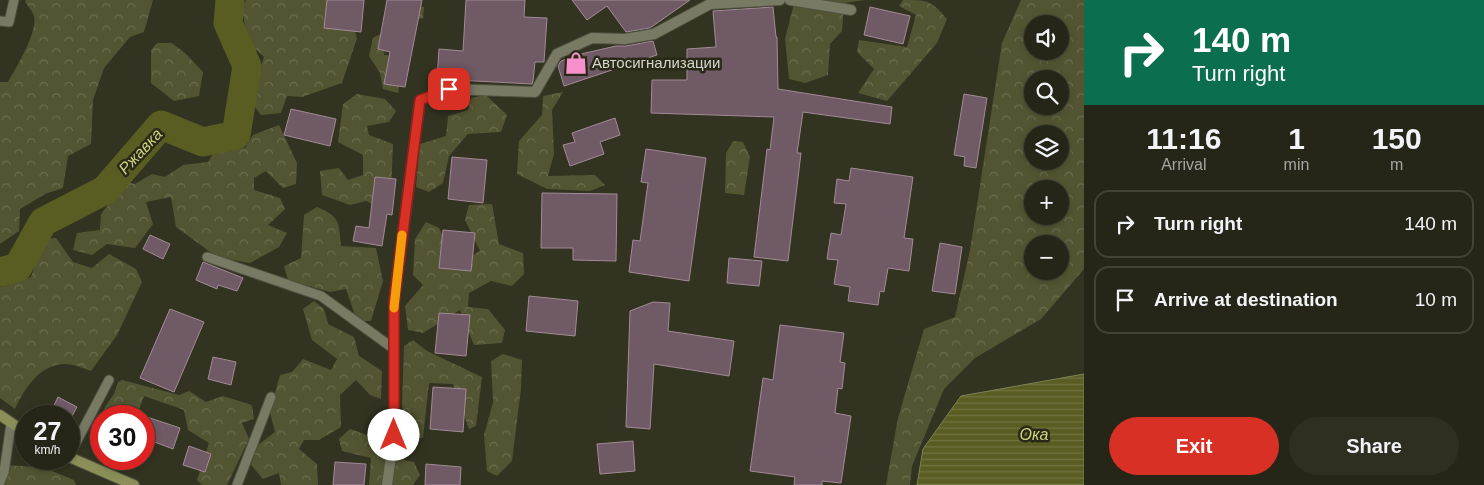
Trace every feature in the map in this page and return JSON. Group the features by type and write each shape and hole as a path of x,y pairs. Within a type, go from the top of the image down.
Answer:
{"street":[{"path":"387,485 394,435 394,302 420,100 449,89 535,92 557,54 592,38 625,40 654,34 710,4 780,0"},
{"path":"790,0 851,10"},
{"path":"0,415 15,426"},
{"path":"80,461 134,485"}],"lane":[{"path":"0,21 9,22 14,0"},
{"path":"207,257 321,296 394,349"},
{"path":"80,435 109,380"},
{"path":"237,485 271,397"},
{"path":"0,482 4,472 11,424"}],"green space":[{"path":"26,0 153,0 144,32 130,37 104,68 93,100 91,144 68,156 63,188 45,194 20,209 19,231 0,244 0,82 8,82 26,50 33,31 34,16 25,2"},
{"path":"246,0 345,0 357,38 342,83 302,97 287,96 281,113 261,115 250,100 264,57 248,42 242,9"},
{"path":"795,0 865,0 844,3 842,31 830,44 828,75 805,83 789,79 785,39"},
{"path":"903,0 928,2 937,8 947,19 937,43 887,101 858,93 874,69 857,52 859,40 907,47 916,15 899,6"},
{"path":"1021,0 1084,0 1084,269 1041,319 975,358 944,389 912,466 910,485 886,485 898,418 924,329 955,317 970,250 1002,43"},
{"path":"404,4 424,7 423,18 404,22 385,43 384,55 401,56 398,93 383,89 380,73 369,56 373,38 386,31"},
{"path":"157,43 172,43 186,54 203,72 199,96 174,101 151,83 151,50"},
{"path":"563,92 552,110 554,154 548,176 595,175 605,185 590,191 547,189 517,174 519,141 542,115 543,96"},
{"path":"357,94 385,99 396,111 389,122 367,126 369,135 393,144 391,195 381,208 366,201 350,205 322,195 320,171 339,168 348,180 363,175 363,155 338,142 343,104"},
{"path":"486,95 507,115 501,132 468,134 449,156 443,183 429,192 416,187 420,144 446,136 448,116 468,110 471,98"},
{"path":"279,125 297,163 296,184 283,188 266,171 254,178 254,190 280,198 285,209 268,225 287,233 279,247 250,263 217,257 176,227 171,197 146,202 153,224 135,248 107,244 92,255 73,250 77,233 100,230 101,214 126,182 135,184 152,174 165,177 183,165 208,162 215,151 245,148 253,135"},
{"path":"733,141 743,142 750,157 744,195 725,193 726,153"},
{"path":"492,204 499,244 523,253 524,274 512,286 491,281 469,293 468,307 488,309 505,330 502,343 474,345 460,310 423,333 408,330 405,306 423,285 413,275 415,239 426,222 439,228 456,264 480,251 465,220 469,205"},
{"path":"317,207 325,210 337,221 341,246 376,248 383,281 371,321 357,321 346,289 330,292 288,280 284,266 301,258 304,215"},
{"path":"56,238 73,262 92,268 109,254 136,269 142,282 117,335 91,371 68,364 48,368 28,386 17,405 15,405 15,409 0,398 0,287 31,277 44,239"},
{"path":"314,301 324,309 328,324 354,337 359,356 382,371 381,399 370,395 356,380 340,395 341,427 319,440 304,440 299,449 317,464 318,485 281,485 279,473 263,479 251,465 258,445 275,432 270,412 280,375 292,372 303,359 331,370 337,359 312,340 303,309"},
{"path":"413,340 427,351 482,377 476,426 469,429 453,384 429,383 423,438 408,438 402,405 404,346"},
{"path":"503,354 522,360 521,389 512,461 497,476 487,471 484,435 493,402 491,361"},
{"path":"122,380 179,395 189,391 206,402 223,396 252,405 254,419 242,423 249,439 227,485 202,485 197,480 209,443 188,430 184,410 144,396 141,405 106,405 114,394 118,382"},
{"path":"382,418 389,433 382,456 414,462 420,475 413,485 369,485 371,458 342,451 339,439 350,429 367,435"},
{"path":"0,465 15,466 15,470 49,470 74,480 76,485 0,485"}],"water":[{"name":"Ока","path":"1084,374 1084,485 917,485 923,449 961,396"}],"building":[{"path":"327,0 364,0 361,32 324,28"},
{"path":"387,0 422,0 405,87 384,84 390,52 378,49"},
{"path":"466,0 525,0 524,17 547,18 544,62 535,62 532,84 437,79 439,49 463,51"},
{"path":"572,0 690,0 650,28 626,32 607,6 587,20"},
{"path":"773,7 777,37 778,89 892,107 890,124 803,112 797,153 801,153 788,261 754,257 767,149 770,150 774,117 651,113 652,80 687,80 687,49 716,47 713,11"},
{"path":"870,7 910,16 903,44 864,35"},
{"path":"653,41 657,55 564,86 558,66 561,61 616,46"},
{"path":"964,94 987,98 976,168 964,166 965,157 954,155"},
{"path":"291,109 336,119 330,146 284,135"},
{"path":"615,118 620,135 600,142 604,154 570,166 563,145 575,142 572,133"},
{"path":"646,149 706,158 689,281 629,272 633,240 640,241 648,183 641,182"},
{"path":"452,157 487,160 483,203 448,199"},
{"path":"851,168 913,177 904,238 913,239 909,271 888,268 884,292 880,291 878,305 848,301 850,287 834,284 838,260 827,259 831,233 841,235 846,204 834,203 837,179 849,181"},
{"path":"375,177 396,179 392,215 387,214 382,246 353,241 356,226 369,228"},
{"path":"542,193 617,194 616,261 573,260 573,248 541,248"},
{"path":"443,230 475,233 471,271 439,268"},
{"path":"150,235 170,244 163,259 143,249"},
{"path":"940,243 962,247 955,294 932,291"},
{"path":"729,258 762,261 759,286 727,283"},
{"path":"203,262 243,278 237,291 218,285 217,289 196,280"},
{"path":"529,296 578,301 575,336 526,331"},
{"path":"653,302 670,303 668,331 734,341 729,376 654,364 650,429 626,427 630,311"},
{"path":"170,309 204,322 174,392 140,378"},
{"path":"439,313 470,315 466,356 435,353"},
{"path":"780,325 844,333 840,362 845,363 842,389 838,388 835,413 851,416 841,483 822,481 822,485 794,485 795,477 750,471 763,378 773,380"},
{"path":"213,357 236,362 231,385 208,379"},
{"path":"433,387 466,389 463,432 430,429"},
{"path":"58,397 73,405 54,405"},
{"path":"155,420 180,428 173,449 155,442"},
{"path":"633,441 635,471 600,474 597,444"},
{"path":"189,446 211,454 205,472 183,465"},
{"path":"335,462 366,464 364,485 333,485"},
{"path":"426,464 461,467 460,485 425,485"}],"waterway":[{"name":"Ржавка","path":"0,272 18,267 43,222 105,190 161,125 203,142 236,135 247,66 228,23 230,0"}],"slow traffic":[{"path":"394,308 402,235"}],"place":[{"name":"Автосигнализации","path":"576,63"}],"route":[{"path":"394,435 394,302 420,100 449,89"}]}
